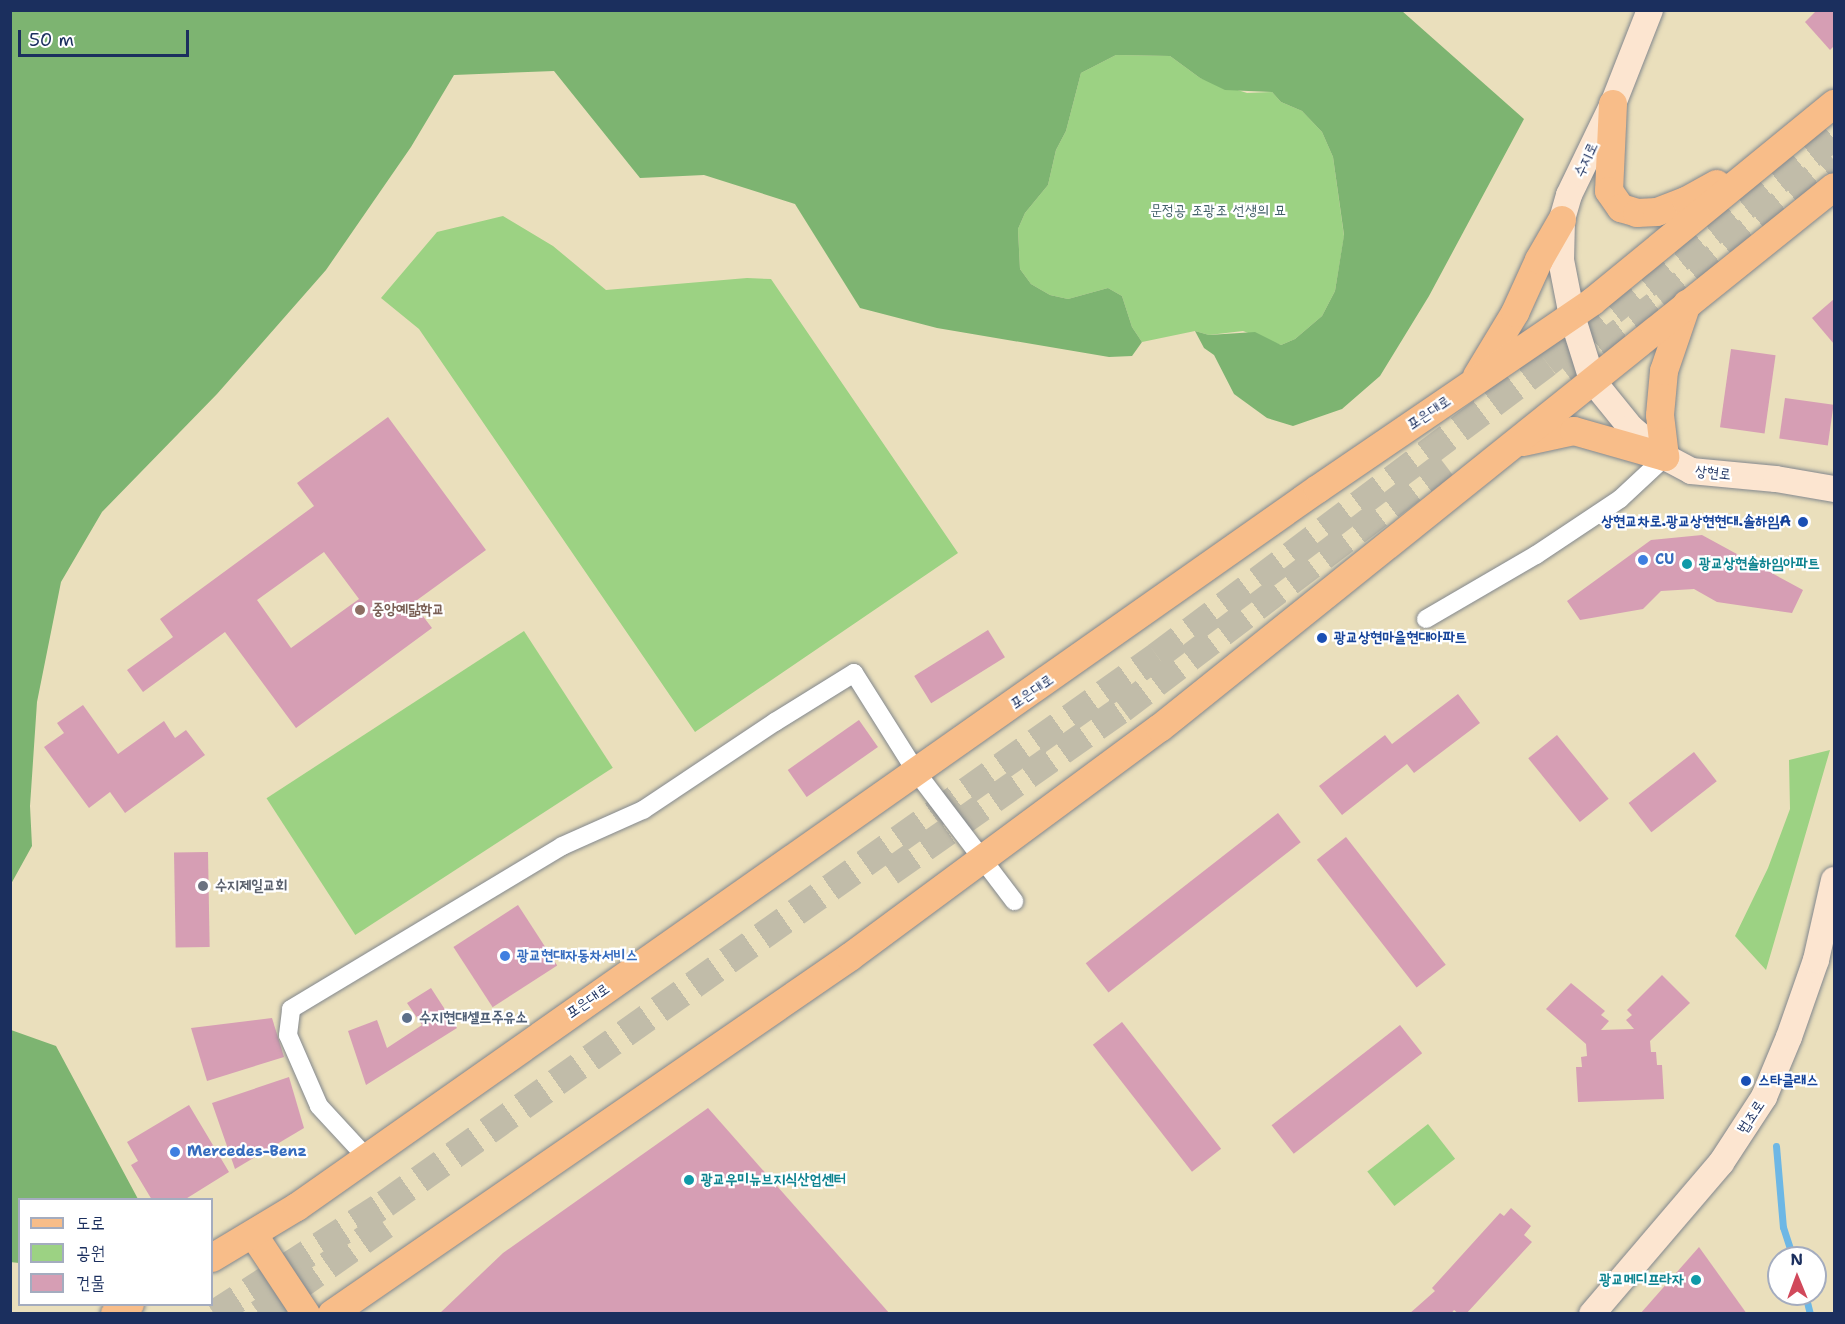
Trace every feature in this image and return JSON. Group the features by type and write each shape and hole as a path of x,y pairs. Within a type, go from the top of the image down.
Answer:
{"main road":[{"path":"1613,104 1609,190 1621,208 1637,213 1657,212 1686,201 1710,186 1755,169"},
{"name":"포은대로","path":"213,1257 253,1234 367,1158 1318,489 1593,302 1834,104"},
{"path":"332,1314 850,957 1160,728 1834,187"},
{"path":"1473,384 1515,313 1539,260 1562,220"},
{"path":"1515,443 1574,431 1665,457 1660,414 1664,371 1687,304"},
{"path":"253,1234 306,1314"},
{"path":"115,1314 128,1306"}],"street":[{"name":"수지로","path":"1592,380 1572,316 1561,260 1562,220 1569,195 1613,104 1650,10"},
{"name":"상현로","path":"1592,380 1631,428 1665,457 1691,471 1776,479 1834,489"},
{"path":"1426,620 1536,555 1620,499 1665,457"},
{"path":"367,1158 319,1106 288,1035 291,1010 562,846 643,810 775,722 854,673 917,773 1014,901"},
{"name":"법조로","path":"1592,1314 1720,1162 1764,1097 1790,1036 1816,960 1834,880"}],"green space":[{"path":"11,10 1402,11 1524,119 1429,296 1380,376 1342,409 1293,426 1267,418 1234,394 1214,355 1204,348 1195,331 1209,335 1255,332 1281,345 1295,339 1322,316 1335,291 1344,235 1333,157 1322,132 1302,111 1281,102 1272,92 1225,90 1200,78 1170,56 1116,55 1081,73 1066,131 1056,150 1048,185 1025,213 1018,229 1020,269 1031,284 1050,295 1068,299 1108,288 1122,296 1132,327 1142,342 1132,356 1109,357 937,328 860,308 795,204 704,175 640,178 554,71 454,75 411,147 326,270 217,394 102,512 61,582 37,702 30,806 32,846 11,884"},
{"name":"문정공 조광조 선생의 묘","path":"1116,55 1170,56 1200,78 1247,93 1272,92 1281,102 1302,111 1322,132 1333,157 1344,236 1335,291 1322,316 1295,339 1281,345 1243,331 1209,335 1195,331 1142,342 1132,327 1122,296 1108,288 1068,299 1050,295 1031,284 1020,269 1018,229 1025,213 1048,185 1056,150 1066,131 1081,73"},
{"path":"503,216 553,246 606,290 747,278 771,279 958,553 695,732 419,329 381,298 437,232"},
{"path":"524,631 613,768 355,935 267,798"},
{"path":"1830,750 1766,970 1735,936 1768,868 1790,809 1789,760"},
{"path":"11,1030 56,1046 137,1198 18,1198 18,1263 10,1262"},
{"path":"1428,1124 1455,1159 1394,1206 1367,1171"}],"building":[{"path":"1817,10 1834,10 1834,46 1830,50 1805,22"},
{"path":"1834,299 1834,344 1812,318"},
{"path":"1731,349 1776,355 1765,433 1720,427"},
{"path":"1785,398 1834,405 1828,445 1779,439"},
{"path":"388,417 486,550 413,603 432,628 296,728 225,632 143,692 127,670 173,637 160,619 314,506 297,483","holes":["324,552 359,599 291,648 257,600"]},
{"name":"광교상현솔하임아파트","path":"1702,535 1803,590 1792,613 1717,602 1694,589 1661,591 1643,609 1580,620 1567,601 1651,540"},
{"path":"988,630 1005,657 931,703 914,676"},
{"path":"1458,694 1480,723 1414,773 1407,764 1342,815 1319,786 1385,735 1392,744"},
{"path":"83,705 118,754 164,721 175,738 186,730 205,755 125,813 110,792 89,808 44,747 64,733 57,723"},
{"path":"859,720 878,747 807,797 788,770"},
{"path":"1557,735 1609,799 1580,822 1528,758"},
{"path":"1694,752 1717,781 1651,832 1629,803"},
{"path":"1278,813 1301,842 1109,992 1086,963"},
{"path":"1346,837 1446,965 1417,987 1317,860"},
{"path":"208,852 210,947 176,948 174,853"},
{"name":"광교현대자동차서비스","path":"518,905 557,965 493,1007 453,947"},
{"path":"1662,975 1690,1003 1650,1041 1651,1052 1656,1052 1657,1065 1662,1065 1664,1099 1578,1102 1576,1067 1582,1067 1581,1057 1587,1056 1586,1044 1546,1009 1571,983 1605,1011 1601,1015 1609,1021 1601,1030 1634,1029 1626,1020 1632,1015 1627,1010"},
{"path":"431,988 457,1028 366,1085 348,1031 377,1020 387,1048 422,1025 407,1003"},
{"path":"272,1018 284,1057 207,1081 191,1028"},
{"path":"1122,1022 1221,1149 1192,1172 1093,1045"},
{"path":"1400,1025 1422,1053 1294,1154 1272,1125"},
{"path":"289,1077 304,1128 235,1169 212,1103"},
{"name":"Mercedes-Benz","path":"189,1105 229,1172 187,1198 151,1198 131,1165 138,1161 127,1142"},
{"name":"광교우미뉴브지식산업센터","path":"708,1108 890,1314 439,1314 503,1253"},
{"path":"1511,1208 1531,1226 1524,1235 1532,1242 1466,1314 1459,1314 1454,1310 1451,1314 1409,1314 1435,1291 1432,1288 1500,1213 1504,1216"},
{"name":"광교메디프라자","path":"1699,1247 1747,1314 1640,1314"}],"waterway":[{"path":"1776,1146 1783,1227 1789,1246"},
{"path":"1808,1306 1810,1314"}],"tunnel":[{"path":"214,1314 385,1204 1157,656 1547,363 1834,136"},
{"path":"1566,373 1661,301 1834,161"},
{"path":"890,872 1122,709 1445,464"},
{"path":"259,1314 385,1225"}],"place":[{"name":"상현교차로.광교상현현대.솔하임A","path":"1803,522"},
{"name":"CU","path":"1643,560"},
{"name":"광교상현솔하임아파트","path":"1687,564"},
{"name":"중앙예닮학교","path":"360,610"},
{"name":"광교상현마을현대아파트","path":"1322,638"},
{"name":"수지제일교회","path":"203,886"},
{"name":"광교현대자동차서비스","path":"505,956"},
{"name":"수지현대셀프주유소","path":"407,1018"},
{"name":"스타클래스","path":"1746,1081"},
{"name":"Mercedes-Benz","path":"175,1152"},
{"name":"광교우미뉴브지식산업센터","path":"689,1180"},
{"name":"광교메디프라자","path":"1696,1280"}]}
